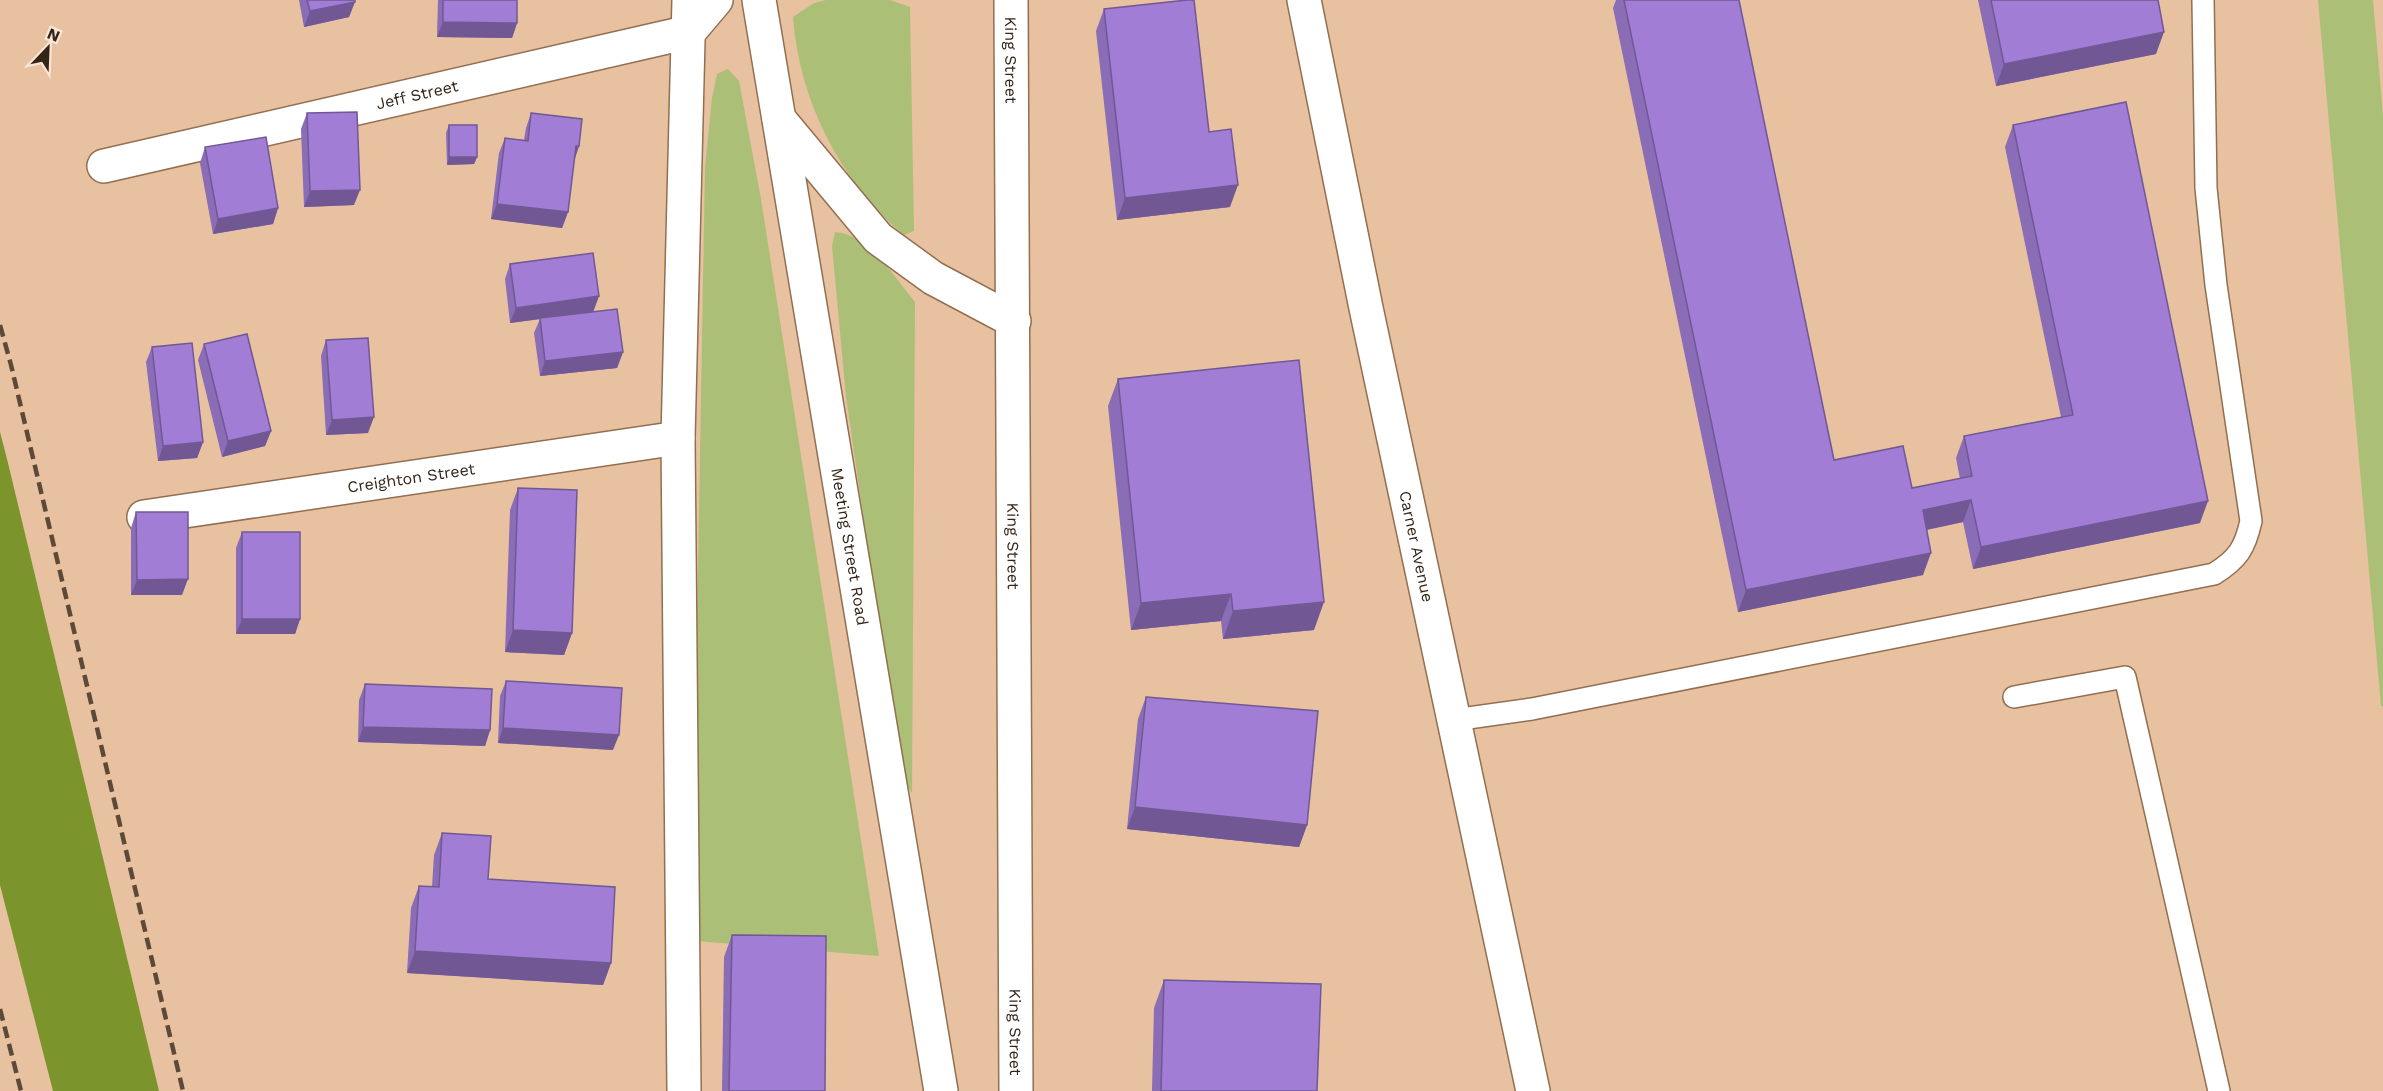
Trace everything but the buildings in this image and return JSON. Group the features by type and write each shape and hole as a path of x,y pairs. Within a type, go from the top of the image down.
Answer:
{"street":[{"path":"684,1091 678,438 689,16 716,0"},
{"name":"Meeting Street Road","path":"759,0 941,1091"},
{"name":"King Street","path":"1011,0 1016,1091"},
{"name":"Carner Avenue","path":"1304,0 1369,319 1533,1091"},
{"name":"Jeff Street","path":"104,166 689,16"},
{"path":"779,119 878,238 933,278 1014,321"},
{"name":"Creighton Street","path":"144,517 678,438"}],"lane":[{"path":"1454,720 1532,709 2214,574 2231,563 2246,543 2251,521 2216,285 2206,188 2203,0"},
{"path":"2014,697 2125,677 2216,1090"}],"green space":[{"path":"826,0 890,0 910,7 914,231 904,235 881,214 842,165 814,108 804,79 793,17 814,3"},
{"path":"2318,0 2373,0 2383,115 2383,706 2381,706"},
{"path":"728,69 739,81 761,199 879,956 697,941 695,740 705,168 712,98 717,74"},
{"path":"835,232 859,240 870,249 915,302 912,793 905,783 887,682 846,396 832,246"},
{"path":"0,432 159,1091 53,1091 0,885"}],"railway":[{"path":"0,325 183,1091"},
{"path":"0,1009 21,1091"}]}
